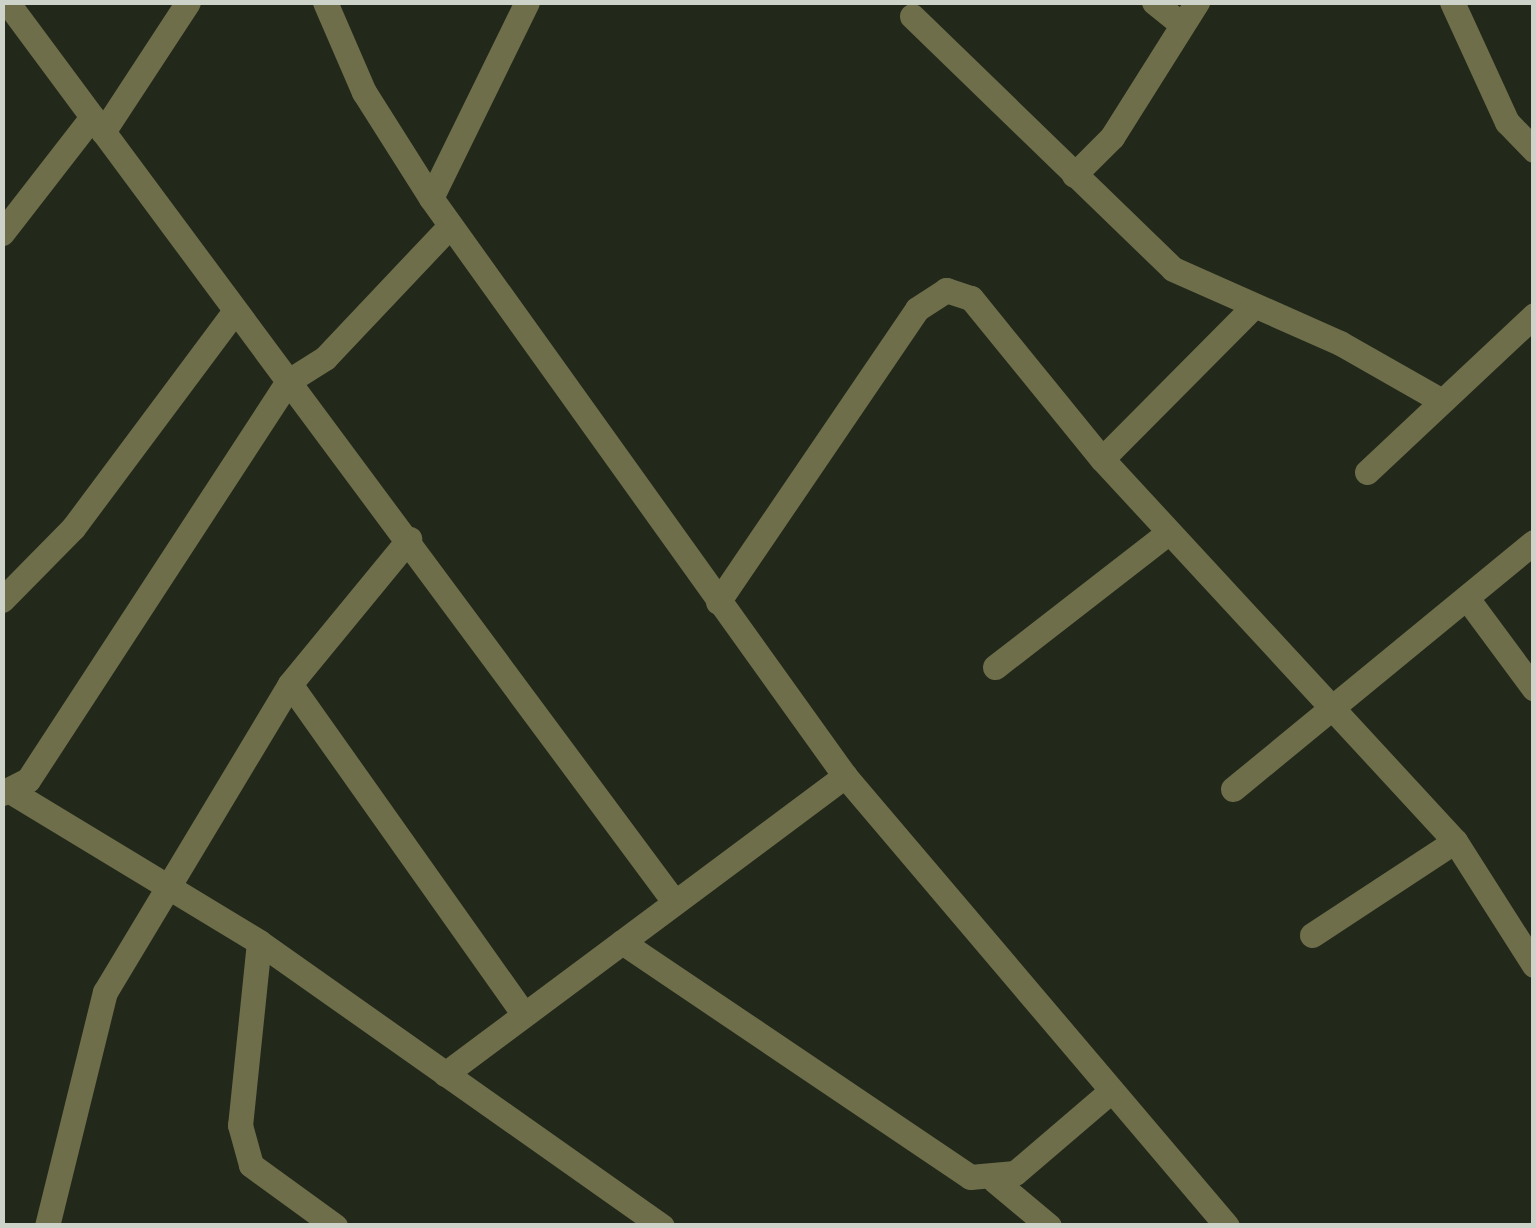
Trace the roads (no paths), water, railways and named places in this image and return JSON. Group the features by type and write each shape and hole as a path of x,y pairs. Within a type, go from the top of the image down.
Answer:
{"street":[{"path":"7,2 674,900"},
{"path":"4,229 97,125 188,2"},
{"path":"326,2 364,92 431,198 845,776 1227,1226"},
{"path":"431,198 527,2"},
{"path":"1154,2 1182,26"},
{"path":"1074,175 1112,137 1197,2"},
{"path":"1452,2 1490,91 1534,150"},
{"path":"912,16 1173,269 1442,401"},
{"path":"6,792 28,780 287,382 325,358 450,226"},
{"path":"718,602 916,309 946,290 971,298 1102,458 1338,708 1455,841 1534,966"},
{"path":"1102,458 1254,306"},
{"path":"2,600 72,528 235,311"},
{"path":"1367,472 1534,314"},
{"path":"995,666 1169,532"},
{"path":"47,1226 104,992 290,684 409,539"},
{"path":"1233,789 1470,601 1534,542"},
{"path":"1470,601 1534,689"},
{"path":"290,684 524,1015"},
{"path":"445,1074 845,776"},
{"path":"6,792 259,942 662,1226"},
{"path":"1312,935 1455,841"},
{"path":"259,942 240,1125 251,1165 335,1226"},
{"path":"622,942 970,1177 995,1181 1049,1226"},
{"path":"995,1181 1110,1092"}]}
